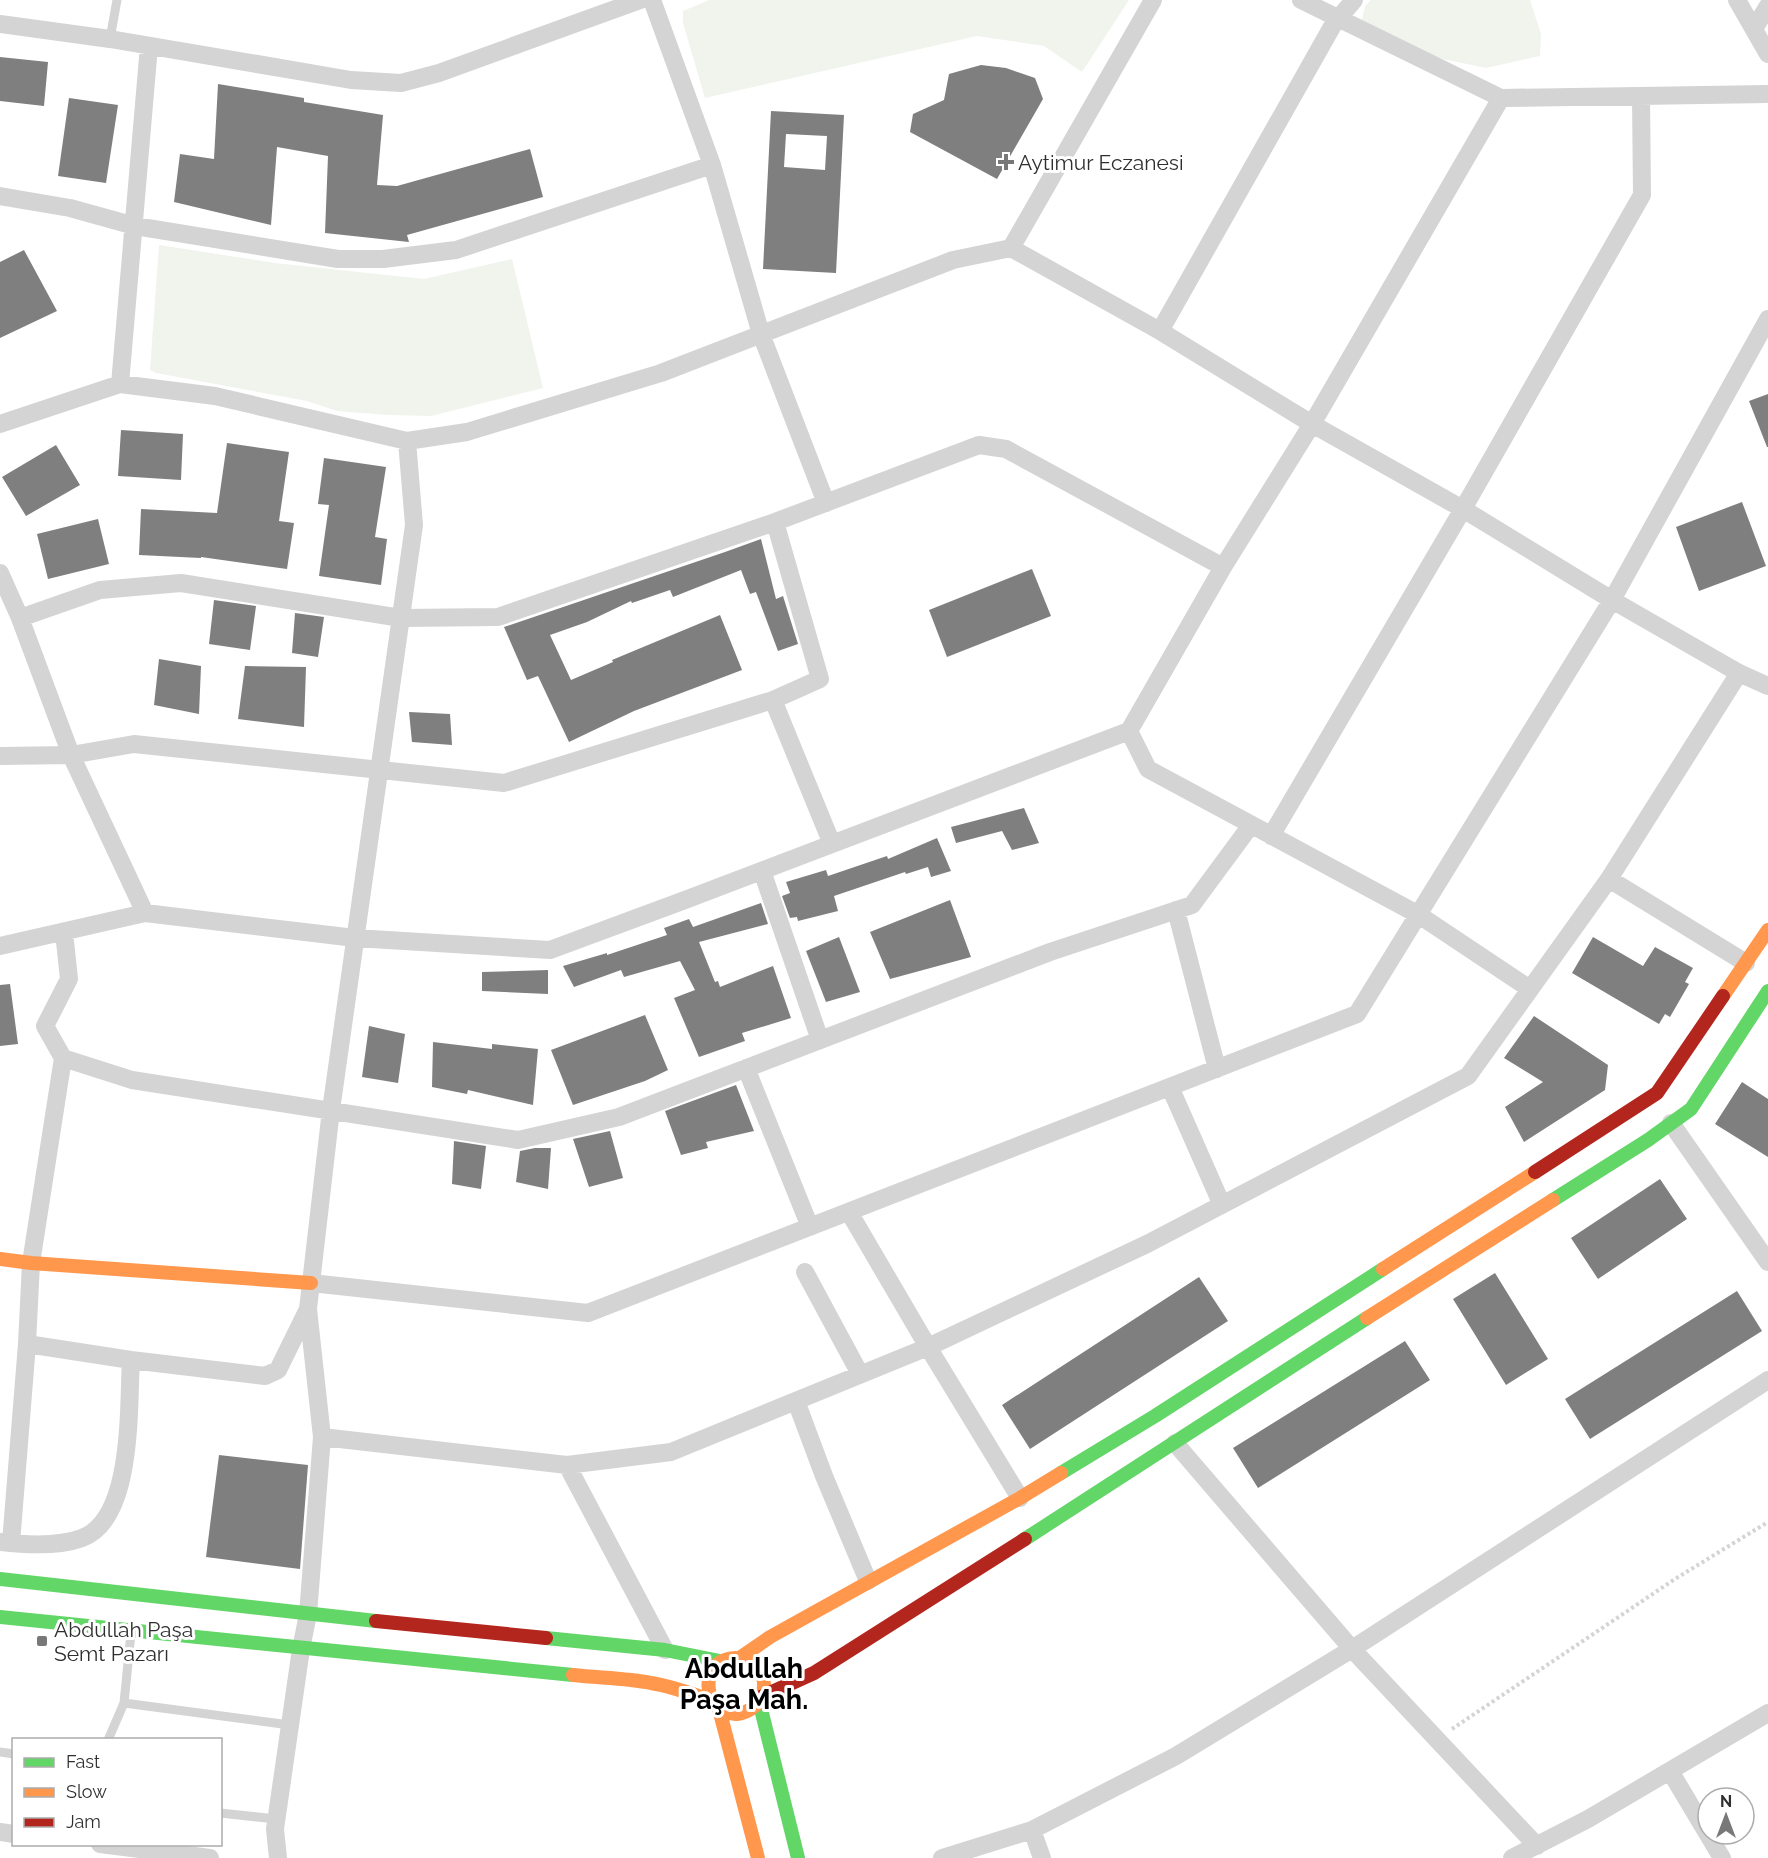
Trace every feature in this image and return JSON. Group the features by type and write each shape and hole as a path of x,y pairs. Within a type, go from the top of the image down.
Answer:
{"main road":[{"path":"741,1657 868,1581 1020,1498 1155,1416 1657,1093 1768,930"},
{"path":"760,1699 814,1673 1430,1277 1648,1140 1691,1108 1768,991"},
{"path":"0,1259 311,1283"},
{"path":"0,1579 308,1614 665,1650 720,1661"},
{"path":"0,1617 651,1683 715,1705 730,1713 741,1713 751,1709 764,1691 764,1680 760,1670 752,1662 741,1657 730,1657 720,1661 712,1669 707,1680 707,1691 715,1705 758,1858"},
{"path":"760,1699 798,1858"}],"street":[{"path":"0,24 110,39 351,81 401,83 439,73 640,0"},
{"path":"652,0 712,165 761,334 826,503"},
{"path":"1011,248 1153,0"},
{"path":"1301,0 1501,98 1768,94"},
{"path":"1160,331 1339,18 1354,0"},
{"path":"1737,0 1768,54"},
{"path":"1754,29 1768,6"},
{"path":"120,384 135,226 148,46"},
{"path":"1271,836 1463,509 1642,195 1641,96"},
{"path":"0,946 145,913 355,938 550,950 1129,731 1223,567 1312,424 1501,98"},
{"path":"0,196 70,208 135,226 338,259 383,259 456,250 712,165"},
{"path":"0,424 120,384 215,396 407,441 468,432 661,373 953,260 1011,248 1160,331 1312,424 1463,509 1612,600 1739,673 1768,686"},
{"path":"311,1283 588,1313 1357,1014 1612,600 1768,319"},
{"path":"278,1858 276,1819 308,1614 322,1437 308,1309 331,1110 414,525 407,441"},
{"path":"20,618 100,590 182,583 401,618 498,617 775,522 980,445 1006,449 1223,567"},
{"path":"0,756 71,755 134,744 504,783 773,700 820,680 775,522"},
{"path":"0,573 20,618 71,755 145,913"},
{"path":"322,1437 567,1465 671,1452 928,1347 1147,1244 1468,1076 1609,879 1739,673"},
{"path":"773,700 832,844"},
{"path":"1129,731 1148,769 1419,915 1530,989"},
{"path":"63,1059 132,1080 518,1140 619,1117 1050,952 1192,905 1251,825"},
{"path":"762,871 820,1040"},
{"path":"1609,879 1746,963"},
{"path":"1176,910 1217,1069"},
{"path":"64,932 69,979 45,1026 63,1059 32,1263 27,1344 5,1543 54,1544 83,1538 100,1528 114,1506 122,1480 131,1360"},
{"path":"746,1068 810,1227"},
{"path":"1170,1087 1222,1205"},
{"path":"1671,1123 1768,1262"},
{"path":"849,1212 1020,1498"},
{"path":"805,1272 860,1374"},
{"path":"27,1344 131,1360 265,1376 278,1370 308,1309"},
{"path":"942,1858 1032,1830 1176,1756 1352,1649 1768,1380"},
{"path":"796,1401 824,1476 868,1581"},
{"path":"1175,1443 1352,1649 1537,1846"},
{"path":"567,1465 665,1650"},
{"path":"1512,1858 1588,1819 1768,1713"},
{"path":"1670,1771 1722,1858"},
{"path":"1032,1830 1042,1858"},
{"path":"108,1846 210,1858"}],"lane":[{"path":"110,39 117,0"},
{"path":"109,1738 124,1703 131,1631"},
{"path":"124,1703 290,1725"},
{"path":"222,1813 276,1819"}],"path":[{"path":"1437,1740 1665,1586 1768,1522"}],"shaded area":[{"path":"709,0 1129,0 1082,72 1044,46 977,36 705,98 683,23 683,11"},
{"path":"1371,0 1530,0 1541,34 1540,56 1486,68 1438,58 1362,20 1365,6"},
{"path":"159,245 275,263 424,279 512,259 543,388 431,416 388,415 337,411 307,401 156,373 150,370"}],"building":[{"path":"0,57 48,62 44,106 0,101"},
{"path":"981,65 1006,68 1035,78 1043,99 997,179 910,132 913,114 944,100 949,74"},
{"path":"218,84 304,98 304,102 383,115 377,185 397,186 530,149 543,197 407,235 409,242 325,233 328,156 277,147 271,225 174,202 180,154 214,159"},
{"path":"69,98 118,105 106,183 58,176"},
{"path":"771,111 844,115 836,273 763,269","holes":["786,134 827,136 825,170 784,167"]},
{"path":"24,250 57,311 0,338 0,262"},
{"path":"1768,394 1768,447 1767,447 1749,401"},
{"path":"121,430 183,434 181,480 118,476"},
{"path":"227,443 289,452 279,521 294,523 287,569 201,557 139,555 141,509 217,513"},
{"path":"56,445 80,485 26,516 2,477"},
{"path":"324,458 386,467 375,537 387,539 381,585 319,576 329,505 318,504"},
{"path":"1742,502 1766,566 1699,591 1676,527"},
{"path":"98,519 109,564 48,579 37,534"},
{"path":"761,539 776,599 783,596 798,644 778,651 756,592 750,594 741,570 673,597 670,590 632,603 631,601 587,622 550,635 571,680 613,662 612,660 720,615 742,670 634,711 569,742 538,676 527,680 504,627"},
{"path":"1032,569 1051,616 947,657 929,610"},
{"path":"214,600 256,606 250,650 209,644"},
{"path":"295,613 324,617 318,657 292,653"},
{"path":"159,659 201,666 199,714 154,705"},
{"path":"245,666 306,667 304,727 238,719"},
{"path":"409,712 450,714 452,745 412,742"},
{"path":"1024,808 1039,843 1012,850 1002,831 956,843 951,827"},
{"path":"937,838 951,871 931,877 928,867 906,874 905,872 834,896 838,911 798,921 797,917 790,918 782,896 790,893 786,882 826,870 828,876 887,856 888,859"},
{"path":"950,900 971,957 890,979 870,932"},
{"path":"761,903 768,924 699,942 715,982 718,981 720,987 773,966 791,1018 742,1033 745,1041 699,1057 674,998 695,990 680,961 624,977 621,970 574,987 563,966 607,953 607,955 667,935 664,928 689,919 693,927"},
{"path":"839,937 860,992 826,1002 806,951"},
{"path":"1593,937 1643,966 1655,947 1693,968 1685,982 1689,984 1670,1017 1665,1014 1659,1024 1572,973"},
{"path":"548,970 548,994 482,991 482,972"},
{"path":"10,984 18,1044 0,1046 0,985"},
{"path":"645,1015 668,1070 645,1081 573,1105 551,1050"},
{"path":"1534,1016 1608,1065 1605,1090 1524,1142 1505,1107 1543,1082 1504,1058"},
{"path":"369,1026 405,1034 398,1083 362,1077"},
{"path":"433,1042 492,1049 492,1044 538,1049 533,1105 468,1090 467,1094 432,1087"},
{"path":"1742,1082 1768,1099 1768,1157 1715,1124"},
{"path":"736,1085 754,1131 706,1142 708,1148 681,1155 665,1111"},
{"path":"610,1131 623,1178 589,1187 573,1139"},
{"path":"454,1141 486,1146 481,1189 452,1184"},
{"path":"551,1148 548,1189 516,1182 520,1151"},
{"path":"1660,1179 1687,1219 1598,1279 1571,1238"},
{"path":"1495,1273 1548,1359 1506,1385 1453,1299"},
{"path":"1199,1277 1228,1321 1030,1449 1002,1405"},
{"path":"1737,1291 1762,1331 1590,1439 1565,1399"},
{"path":"1405,1341 1430,1380 1258,1488 1233,1448"},
{"path":"219,1455 308,1465 300,1569 206,1557"}],"traffic: fast":[{"path":"1553,1200 1648,1140 1691,1109 1768,991"},
{"path":"1061,1473 1155,1416 1383,1269"},
{"path":"1025,1539 1367,1318"},
{"path":"0,1579 376,1621"},
{"path":"0,1617 573,1675"},
{"path":"546,1638 665,1650 720,1661"},
{"path":"759,1701 798,1858"}],"traffic: slow":[{"path":"1723,996 1768,930"},
{"path":"1383,1269 1535,1172"},
{"path":"1367,1318 1553,1200"},
{"path":"0,1259 311,1283"},
{"path":"741,1657 770,1637 1061,1473"},
{"path":"573,1675 632,1680 685,1691 704,1698 732,1714 745,1712 757,1704 763,1691 763,1677 754,1664 748,1661 726,1659 714,1667 710,1674 711,1701"},
{"path":"719,1709 758,1858"}],"traffic: jam":[{"path":"1535,1172 1657,1093 1723,996"},
{"path":"761,1697 814,1673 1025,1539"},
{"path":"376,1621 546,1638"}],"place":[{"name":"Aytimur Eczanesi","path":"1006,162"},
{"name":"Abdullah Paşa Semt Pazarı","path":"42,1641"}],"district":[{"name":"Abdullah Paşa Mah.","path":"744,1684"}]}
